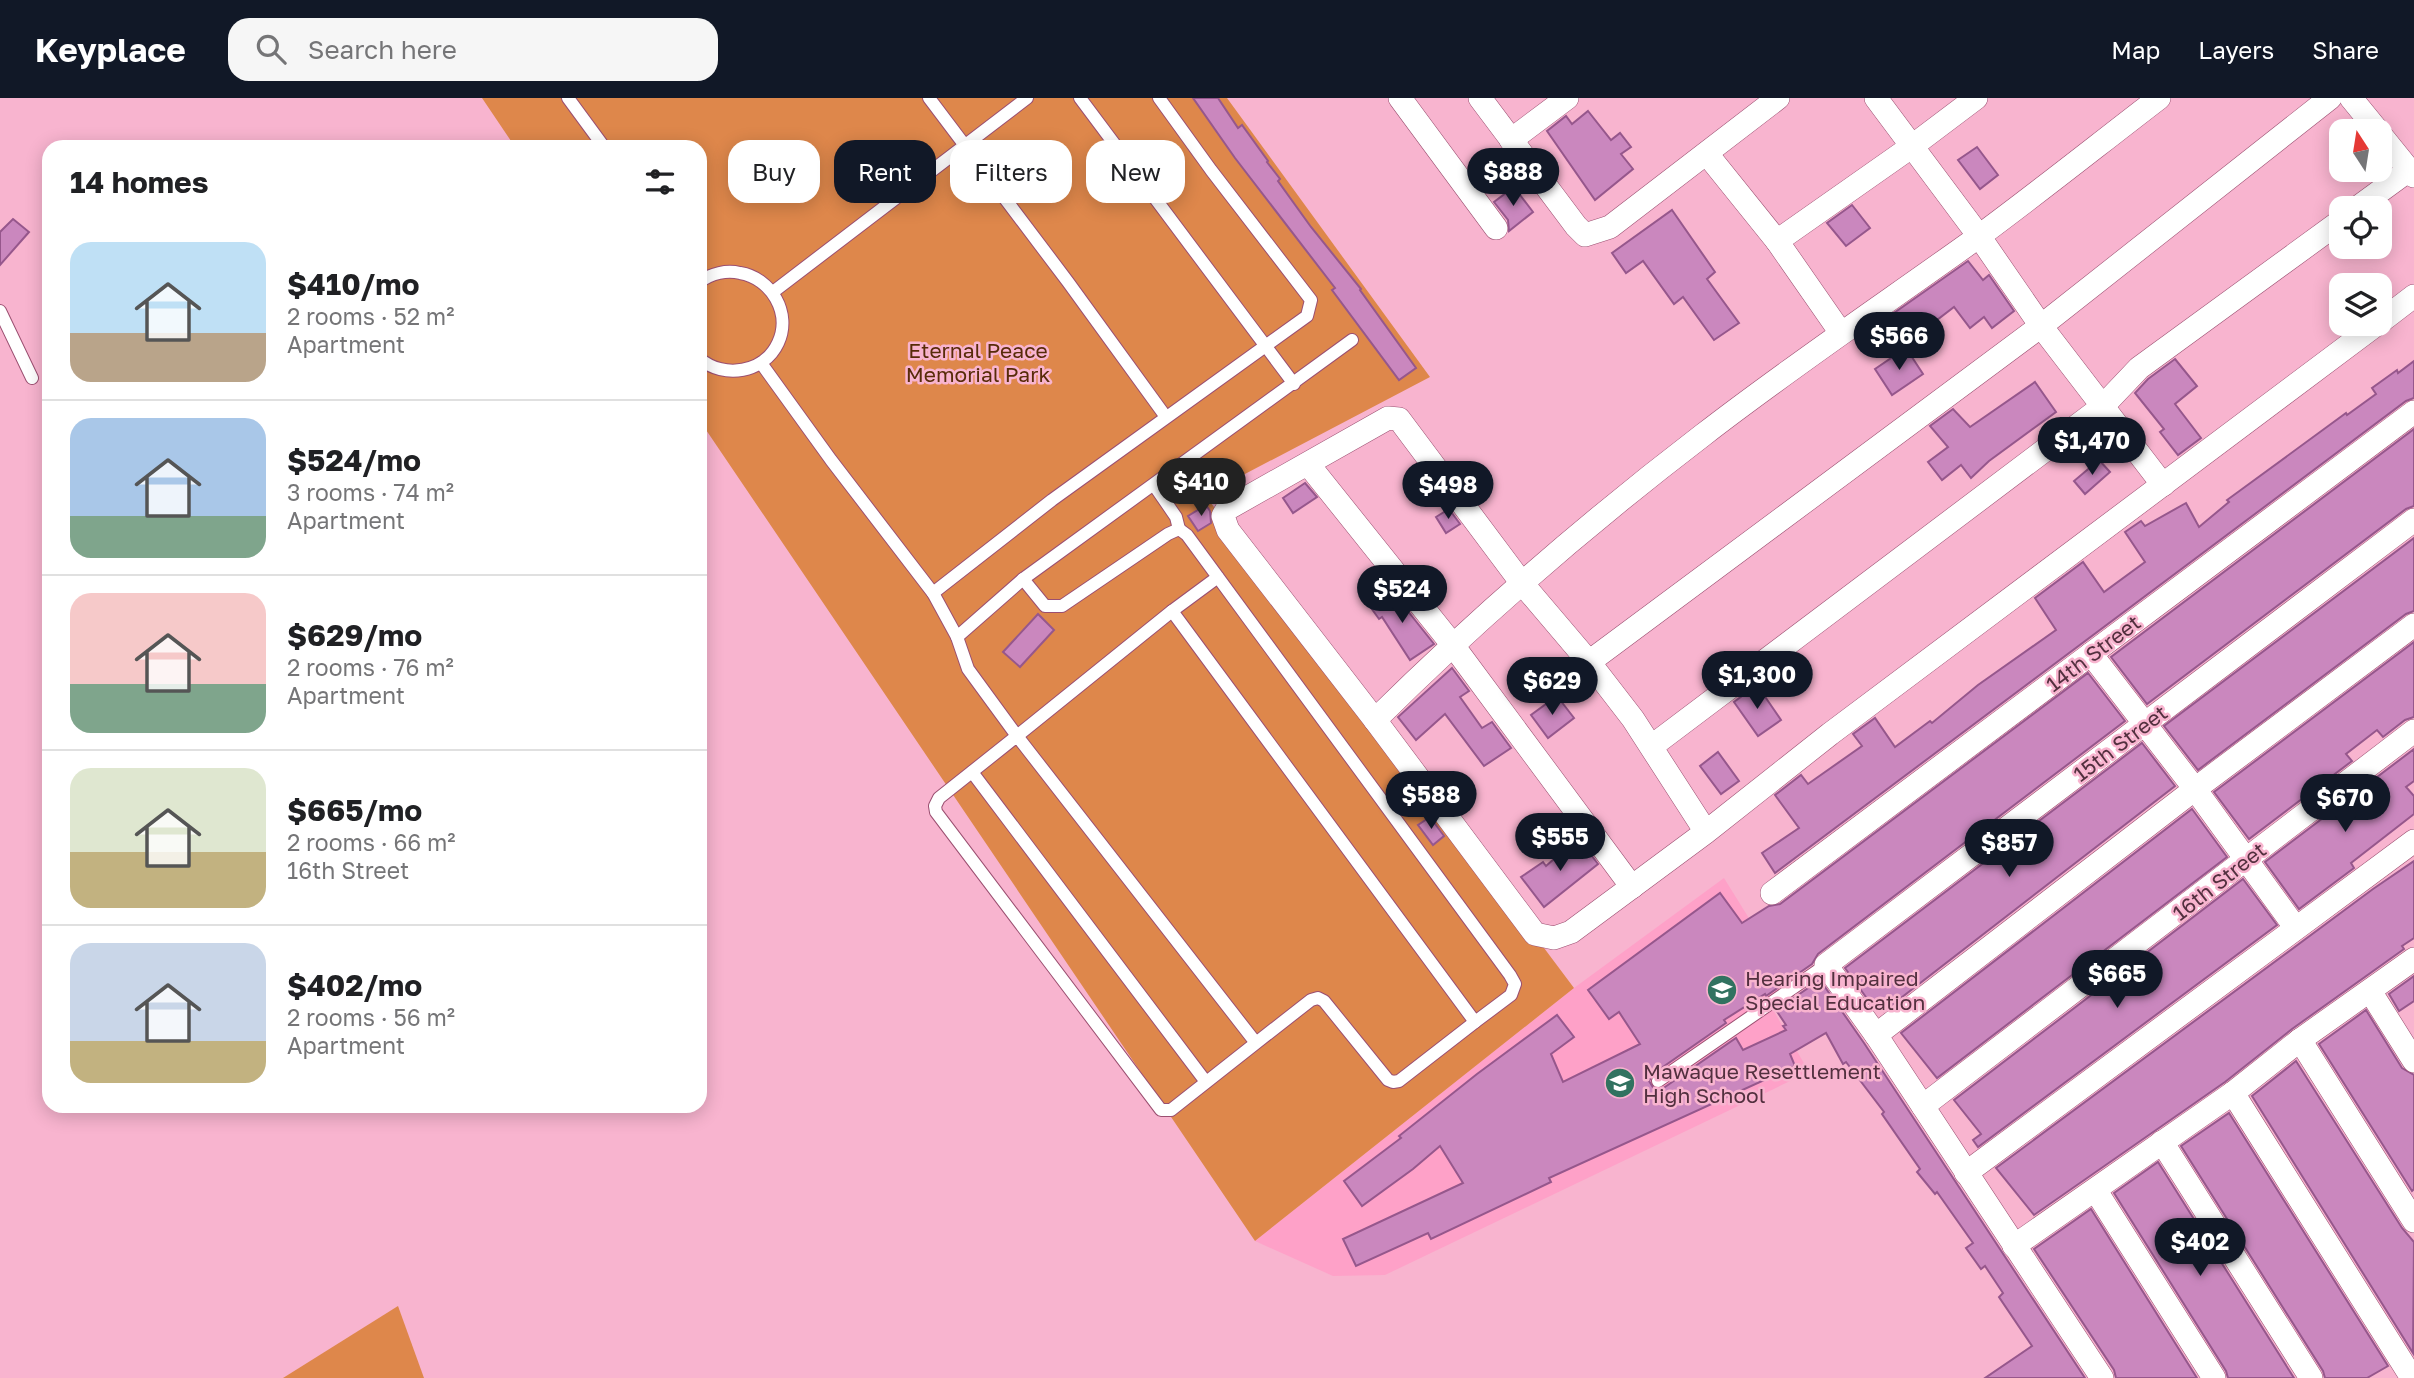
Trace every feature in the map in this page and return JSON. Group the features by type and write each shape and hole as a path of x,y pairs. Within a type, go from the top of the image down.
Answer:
{"street":[{"path":"1400,98 1496,228"},
{"path":"1480,98 1585,235 1611,227 1778,98"},
{"path":"1511,140 1567,98"},
{"path":"1876,98 1979,236 2041,326 2163,485"},
{"path":"1777,242 1976,98"},
{"path":"1375,720 1452,644 1521,582 1701,436 1979,236 2159,98"},
{"path":"1589,662 2041,326 2330,98"},
{"path":"2351,98 2368,119"},
{"path":"2376,196 2412,173 2392,149"},
{"path":"1707,154 1777,242 1841,333"},
{"path":"1651,746 2102,407 2139,368 2329,229"},
{"path":"2392,313 2414,296"},
{"path":"1706,832 1651,746 1589,662 1521,582 1399,419 1388,418 1227,509 1223,516 1228,530 1535,934 1554,939 1572,932 1706,832 1830,734 2362,336"},
{"name":"14th Street","path":"1772,893 2414,412"},
{"path":"1308,464 1452,644 1632,887"},
{"name":"15th Street","path":"1826,965 2414,520"},
{"path":"1876,1035 2195,789 2414,625"},
{"path":"2091,654 2195,789 2295,927"},
{"name":"16th Street","path":"1923,1106 2414,731"},
{"path":"1966,1173 2414,841"},
{"path":"2014,1245 2096,1191 2414,959"},
{"path":"1826,965 1876,1035 2102,1378"},
{"path":"2370,991 2414,1061"},
{"path":"2300,1040 2414,1220"},
{"path":"2233,1093 2412,1378"},
{"path":"2162,1142 2311,1378"},
{"path":"2096,1191 2214,1378"}],"lane":[{"path":"568,98 599,140"},
{"path":"929,98 960,140"},
{"path":"971,140 1027,98"},
{"path":"1080,98 1294,384"},
{"path":"933,593 1052,500 1307,316 1311,300 1159,98"},
{"path":"773,292 950,156"},
{"path":"1008,203 1166,417"},
{"path":"707,277 727,271 753,275 773,292 783,317 778,343 761,363 736,372 707,365"},
{"path":"0,311 32,378"},
{"path":"957,637 1023,579 1352,340"},
{"path":"761,363 933,593 957,637 968,669 1256,1043"},
{"path":"1154,485 1177,517 1179,529"},
{"path":"1179,529 1187,535 1218,577 1515,984 1511,995 1399,1081 1393,1082 1388,1080 1324,1001 1318,998 1311,1000 1171,1110 1161,1110 936,812 935,806 939,798 1218,577"},
{"path":"1023,579 1045,606 1062,606 1179,529"},
{"path":"1172,611 1475,1022"},
{"path":"972,772 1206,1082"},
{"path":"1658,1081 1826,965"}],"shaded area":[{"name":"Mawaque Resettlement High School","path":"1724,878 1788,981 1768,1001 1809,1072 1385,1275 1333,1276 1255,1241 1574,988"}],"green space":[{"name":"Eternal Peace Memorial Park","path":"482,98 1227,98 1430,377 1205,495 1574,988 1255,1241 707,431 707,140 510,140"},
{"path":"398,1306 424,1378 283,1378"}],"building":[{"path":"1193,98 1218,98 1238,128 1242,125 1280,179 1278,181 1361,289 1416,368 1399,380 1332,290 1335,288 1235,158"},
{"path":"1588,111 1611,140 1620,133 1631,147 1621,154 1633,169 1595,200 1547,131 1566,116 1572,124"},
{"path":"1977,147 1998,175 1980,189 1958,160"},
{"path":"1514,187 1533,212 1509,231 1508,220 1494,202"},
{"path":"1852,205 1870,228 1846,246 1827,223"},
{"path":"1672,210 1715,272 1707,279 1739,323 1714,340 1683,297 1674,304 1643,261 1626,273 1612,253"},
{"path":"13,219 29,232 0,265 0,232"},
{"path":"1968,261 1983,280 1989,275 2014,311 1992,328 1984,317 1970,328 1954,307 1894,353 1874,327"},
{"path":"1906,348 1923,374 1892,395 1875,369"},
{"path":"2175,359 2197,386 2175,404 2201,438 2178,455 2160,432 2164,429 2135,393 2148,379"},
{"path":"2414,361 2414,398 2406,401 1775,873 1762,853 1799,828 1775,795 1801,775 1808,784 1862,746 1853,734 1875,718 1895,747 1930,721 1932,723 1978,685 2056,630 2035,598 2083,562 2104,592 2145,562 2125,532 2141,521 2145,526 2186,503 2199,527 2229,502 2227,500 2376,394 2372,388"},
{"path":"2035,382 2056,412 1989,461 1971,478 1961,465 1942,480 1928,462 1948,447 1930,426 1953,409 1970,427"},
{"path":"2414,429 2414,506 2406,509 2147,704 2111,657"},
{"path":"2099,460 2110,472 2085,494 2074,481"},
{"path":"1305,483 1317,497 1293,513 1283,498"},
{"path":"1206,505 1210,511 1211,523 1198,531 1188,516"},
{"path":"1449,509 1460,524 1446,533 1436,517"},
{"path":"2414,538 2414,611 2406,614 2198,770 2164,726"},
{"path":"1391,590 1434,644 1410,660 1382,617 1379,619 1369,605"},
{"path":"1038,614 1054,630 1020,667 1003,652"},
{"path":"2414,642 2414,717 2405,720 2383,737 2377,730 2346,754 2352,761 2249,839 2214,792"},
{"path":"1452,668 1469,691 1460,697 1482,728 1492,722 1511,748 1484,766 1445,714 1416,740 1398,717"},
{"path":"2088,673 2125,721 1818,954 1812,964 1766,996 1765,994 1724,1020 1726,1023 1653,1074 1649,1081 1654,1089 1662,1089 1736,1038 1743,1050 1786,1030 1783,1026 1786,1025 1776,1010 1820,980 2085,1378 1985,1378 2032,1346 1999,1297 2003,1293 1985,1266 1981,1269 1966,1248 1973,1243 1937,1192 1935,1194 1917,1172 1920,1169 1882,1114 1884,1112 1846,1062 1843,1064 1826,1033 1790,1054 1795,1066 1549,1178 1551,1182 1431,1239 1428,1233 1356,1266 1343,1239 1463,1183 1440,1146 1362,1206 1344,1181 1401,1138 1399,1136 1557,1015 1574,1037 1551,1054 1563,1082 1640,1044 1619,1012 1609,1019 1588,990 1720,893 1742,923 1769,906 1780,904"},
{"path":"1757,685 1781,720 1758,736 1734,702"},
{"path":"1557,696 1574,718 1548,738 1531,715"},
{"path":"2142,743 2175,786 1884,1011 1876,1000 1871,1004 1845,968"},
{"path":"2414,749 2414,781 2406,787 2414,796 2414,814 2351,863 2354,868 2299,909 2265,862"},
{"path":"1718,752 1739,781 1721,794 1700,766"},
{"path":"2192,809 2227,857 1937,1078 1901,1033"},
{"path":"1430,817 1444,836 1433,845 1418,825"},
{"path":"1578,838 1598,864 1544,907 1521,877 1543,862 1546,866"},
{"path":"2414,861 2414,938 2402,946 2404,949 2292,1029 2225,1082 2034,1215 1996,1168"},
{"path":"2243,879 2277,925 1978,1147 1973,1140 1981,1134 1954,1100"},
{"path":"2414,976 2414,1001 2399,1011 2389,994"},
{"path":"2366,1010 2402,1068 2414,1075 2412,1191 2319,1044"},
{"path":"2296,1061 2402,1228 2414,1242 2413,1353 2252,1096"},
{"path":"2229,1113 2388,1366 2367,1378 2325,1378 2181,1146"},
{"path":"2158,1162 2294,1378 2228,1378 2114,1193"},
{"path":"2091,1209 2197,1378 2116,1378 2114,1370 2034,1249"}],"place":[{"name":"Hearing Impaired Special Education","path":"1722,990"},
{"name":"Mawaque Resettlement High School","path":"1620,1083"}]}
